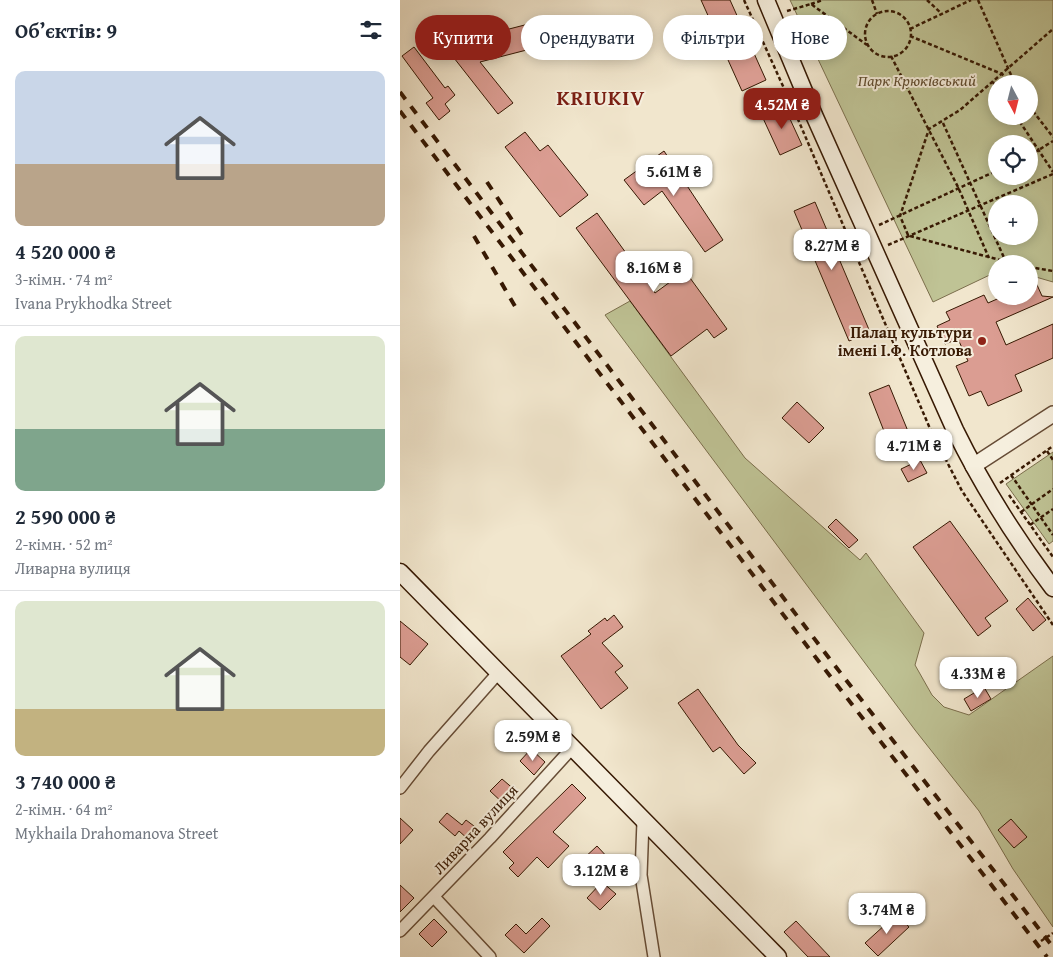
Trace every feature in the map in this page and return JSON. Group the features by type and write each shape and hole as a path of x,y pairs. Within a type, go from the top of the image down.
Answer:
{"main road":[{"path":"766,0 867,236 1025,550 1053,588"},
{"path":"400,572 778,957"}],"street":[{"path":"980,462 1053,414"},
{"path":"400,788 429,751 499,672"},
{"name":"Ливарна вулиця","path":"400,931 573,747"},
{"path":"643,821 641,874 654,957"},
{"path":"434,897 490,957"}],"path":[{"path":"784,12 823,0"},
{"path":"872,0 877,14"},
{"path":"927,0 942,14"},
{"path":"910,29 972,0"},
{"path":"978,0 1011,75"},
{"path":"811,4 878,54 891,56 906,48 910,36 908,23 899,14 886,11 877,14 866,26 868,46"},
{"path":"910,36 1002,74 1053,30"},
{"path":"891,56 958,187 988,256"},
{"path":"908,235 900,216 929,129 942,122 988,86"},
{"path":"1038,118 1053,137"},
{"path":"942,122 1003,255"},
{"path":"888,245 968,208 1053,173 1022,125"},
{"path":"1039,151 1053,141"},
{"path":"882,232 879,225 988,175"},
{"path":"908,235 988,258"},
{"path":"886,240 890,249"},
{"path":"1038,268 1053,271"},
{"path":"980,462 1001,484 1053,446"},
{"path":"1047,451 1053,460"},
{"path":"1011,475 1053,535"},
{"path":"1021,512 1053,489"},
{"path":"1006,491 1053,557"},
{"path":"1030,525 1053,509"},
{"path":"1041,941 1053,933"}],"green space":[{"name":"Парк Крюківський","path":"790,0 1053,0 1053,282 1038,278 1038,255 988,255 988,276 933,302 818,60 847,60 847,15 797,15"},
{"path":"630,301 745,458 860,560 866,553 924,633 915,665 932,695 944,707 969,715 1053,656 1053,927 1013,869 979,811 915,730 605,315"},
{"path":"1053,452 1053,541 1049,544 1006,484"}],"building":[{"path":"701,0 730,0 737,15 708,15"},
{"path":"521,26 521,51 511,54 511,29"},
{"path":"414,47 415,60 424,60 445,88 448,86 455,95 445,104 450,111 439,120 426,103 433,98 402,56"},
{"path":"456,60 488,60 480,62 513,103 498,114"},
{"path":"728,60 757,60 766,80 742,91"},
{"path":"784,106 802,145 780,155 762,116"},
{"path":"525,132 540,151 548,145 588,195 560,217 505,147"},
{"path":"664,151 723,240 705,252 662,191 644,205 624,180"},
{"path":"815,202 870,332 849,341 794,211"},
{"path":"597,213 655,293 685,271 727,329 714,338 707,329 671,356 576,228"},
{"name":"Палац культури імені І.Ф. Котлова","path":"1038,287 1042,296 1053,297 1038,304"},
{"name":"Палац культури імені І.Ф. Котлова","path":"984,295 988,305 1035,305 996,322 1006,345 1053,324 1053,358 1015,375 1022,391 988,406 981,391 969,396 956,366 968,361 958,339 945,344 937,326 950,320 946,312"},
{"path":"889,385 912,441 891,449 869,393"},
{"path":"797,402 824,428 809,443 782,418"},
{"path":"920,460 927,473 908,482 901,469"},
{"path":"836,519 858,540 849,548 828,527"},
{"path":"950,521 1008,601 985,618 991,626 978,636 913,547"},
{"path":"1028,598 1046,620 1033,631 1016,609"},
{"path":"614,615 623,627 602,643 623,666 615,672 628,688 601,709 561,656 591,634 588,631 605,618 607,621"},
{"path":"400,621 428,644 410,665 400,657"},
{"path":"984,687 991,699 971,711 964,699"},
{"path":"698,689 738,745 756,763 744,774 720,747 713,752 678,703"},
{"path":"531,749 545,762 534,775 520,761"},
{"path":"502,779 516,791 504,804 490,791"},
{"path":"572,784 586,798 553,832 569,846 548,868 537,857 518,877 509,868 514,863 503,852"},
{"path":"447,813 462,825 466,820 478,829 469,840 459,831 455,836 439,822"},
{"path":"400,818 413,830 400,844"},
{"path":"1011,819 1027,837 1014,848 998,830"},
{"path":"597,846 610,860 596,873 582,860"},
{"path":"602,882 616,894 600,910 587,898"},
{"path":"400,885 414,898 400,912"},
{"path":"897,914 909,927 878,956 865,943"},
{"path":"542,918 550,926 524,953 505,935 516,924 526,934"},
{"path":"434,919 447,932 432,947 419,934"},
{"path":"796,921 830,957 808,957 784,932"}],"railway":[{"path":"400,92 829,658 1053,947"},
{"path":"400,111 820,663 1047,957"},
{"path":"487,182 526,241"},
{"path":"474,236 519,313"}],"place":[{"name":"Палац культури імені І.Ф. Котлова","path":"982,341"}],"district":[{"name":"KRIUKIV","path":"601,97"}]}
